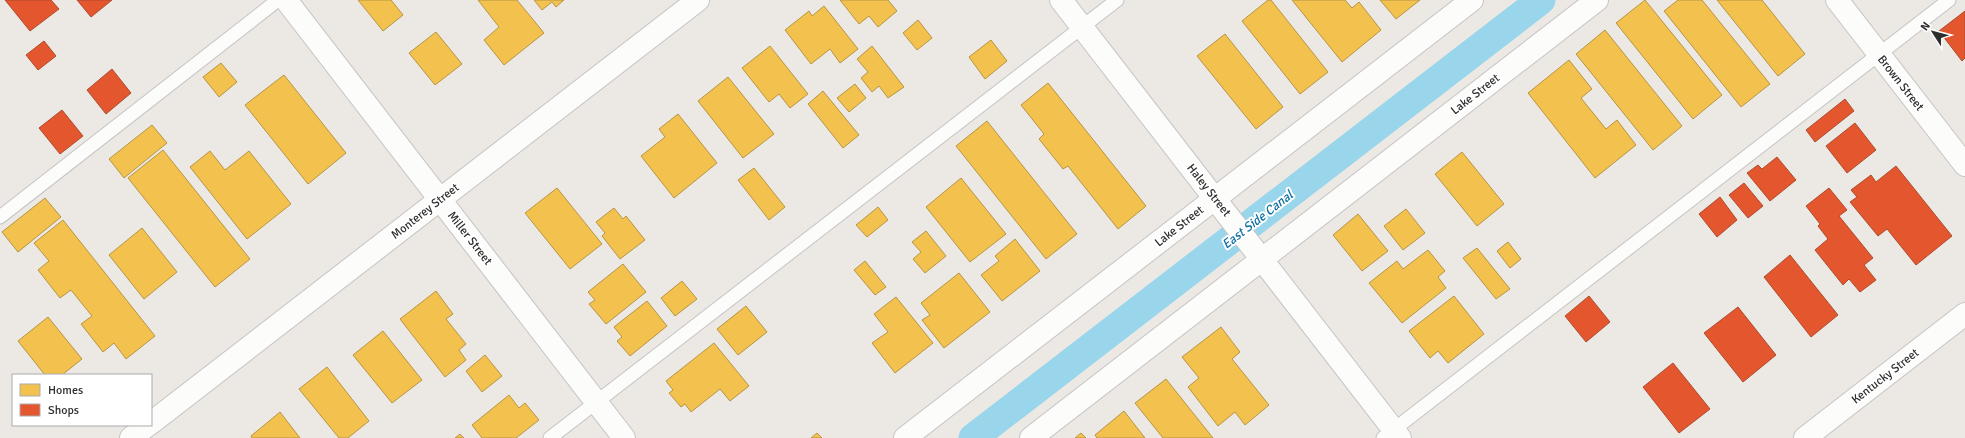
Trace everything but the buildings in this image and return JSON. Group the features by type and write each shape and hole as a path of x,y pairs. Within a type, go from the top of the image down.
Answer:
{"street":[{"name":"Miller Street","path":"286,0 624,438"},
{"name":"Monterey Street","path":"152,422 698,0"},
{"name":"Haley Street","path":"1061,0 1262,260 1392,435"},
{"name":"Lake Street","path":"905,438 1472,0"},
{"name":"Lake Street","path":"1031,438 1597,0"},
{"name":"Brown Street","path":"1837,0 1965,165"},
{"name":"Kentucky Street","path":"1804,438 1965,314"},
{"path":"131,438 147,426"}],"lane":[{"path":"0,217 278,0"},
{"path":"550,438 1117,0"},
{"path":"1392,435 1950,0"}],"waterway":[{"name":"East Side Canal","path":"973,438 1541,0"}]}
